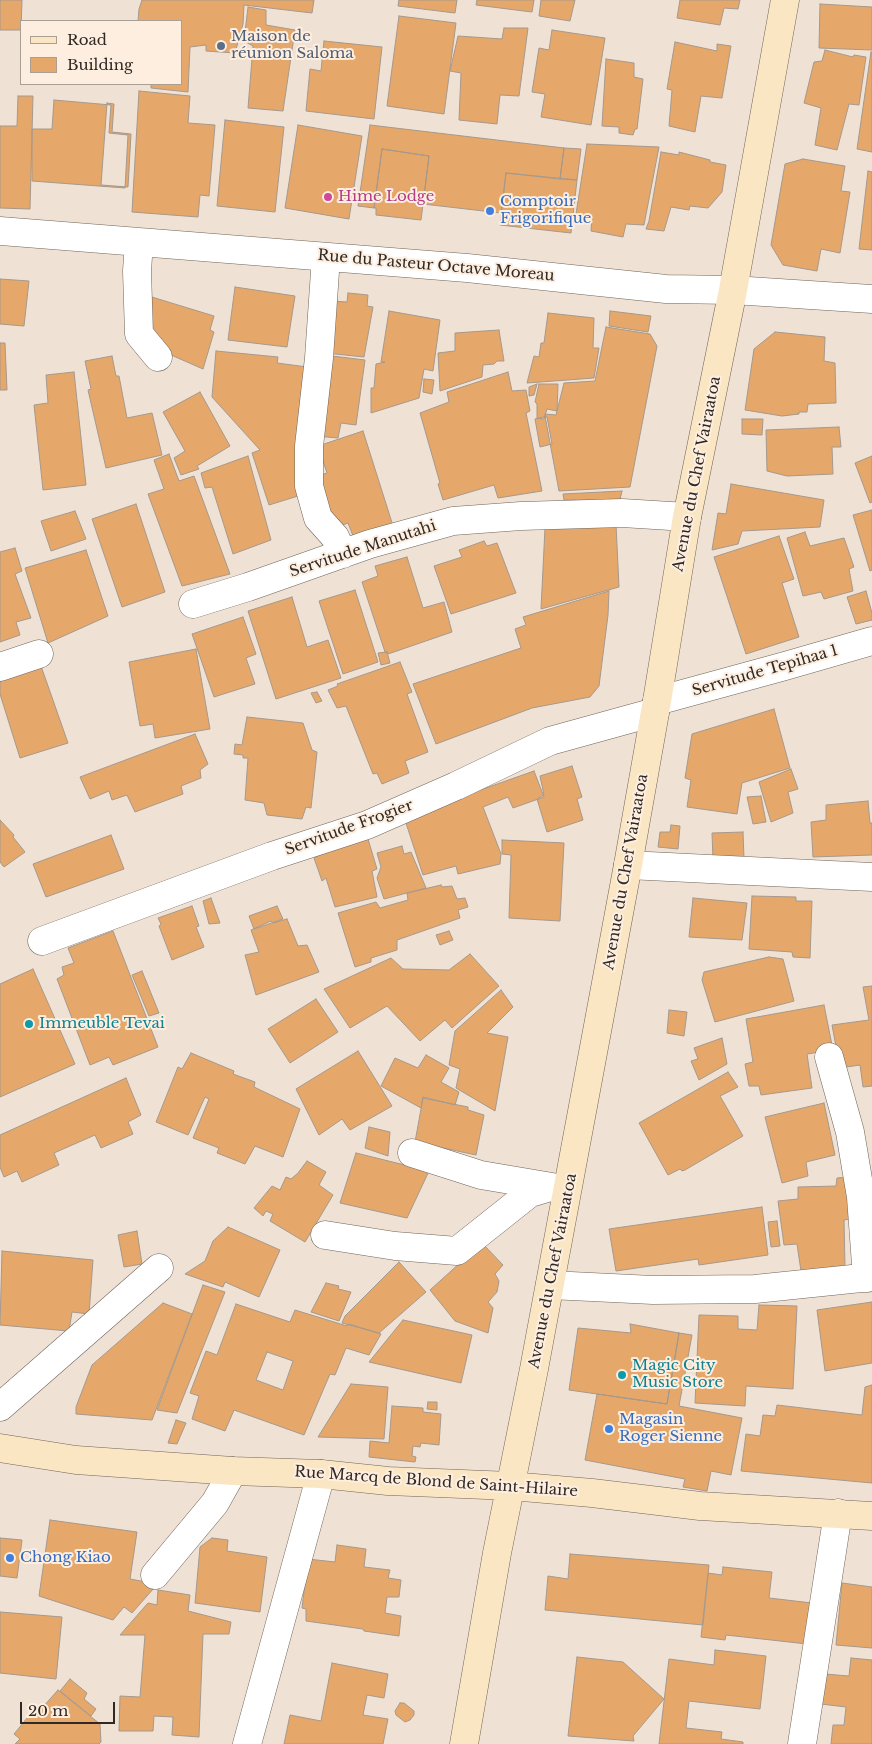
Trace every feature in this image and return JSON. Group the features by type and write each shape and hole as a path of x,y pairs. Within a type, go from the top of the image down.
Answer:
{"main road":[{"name":"Avenue du Chef Vairaatoa","path":"464,1744 497,1553 550,1284 559,1188 628,865 687,517 733,290 785,0"},
{"name":"Rue Marcq de Blond de Saint-Hilaire","path":"0,1448 76,1460 233,1471 321,1474 388,1481 511,1486 592,1493 700,1506 872,1516"}],"street":[{"name":"Rue du Pasteur Octave Moreau","path":"0,230 495,270 666,288 733,290 872,299"},
{"path":"139,242 137,271 139,334 158,357"},
{"path":"326,257 319,358 310,446 309,486 318,518 334,536 343,554"},
{"name":"Servitude Manutahi","path":"193,604 419,529 453,521 521,516 622,513 687,517"},
{"name":"Servitude Tepihaa 1","path":"656,707 785,666 872,641"},
{"path":"0,667 39,654"},
{"name":"Servitude Frogier","path":"42,941 272,856 367,825 456,786 550,741 656,707"},
{"path":"628,865 872,878"},
{"path":"550,1284 653,1290 755,1288 870,1278 861,1198 850,1132 829,1057"},
{"path":"412,1154 481,1175 559,1188"},
{"path":"324,1234 395,1246 457,1251 530,1194 559,1188"},
{"path":"0,1407 159,1268"},
{"path":"155,1575 215,1503 233,1471"},
{"path":"247,1744 321,1474"},
{"path":"802,1744 838,1513"}],"building":[{"path":"0,0 22,0 20,30 0,30"},
{"name":"Maison de réunion Saloma","path":"142,0 314,0 312,13 244,5 243,24 235,53 206,51 206,45 190,47 188,92 151,88 151,85 182,85 182,20 138,20"},
{"path":"399,0 457,0 455,13 398,6"},
{"path":"477,0 534,0 532,12 476,5"},
{"path":"541,0 575,0 570,21 539,16"},
{"path":"680,0 740,0 738,9 724,8 720,25 677,18"},
{"path":"820,4 872,7 872,50 819,48"},
{"path":"248,7 266,10 266,25 295,30 283,111 248,108 253,46 244,41"},
{"path":"399,16 456,23 444,114 387,106"},
{"path":"504,28 528,28 519,96 500,95 497,124 459,120 461,73 450,71 458,36 502,39"},
{"path":"552,30 605,38 591,125 541,117 545,94 532,92 539,48 549,50"},
{"path":"324,41 382,47 374,119 306,111 310,69 321,71"},
{"path":"675,42 717,51 717,44 731,46 722,98 701,96 695,132 669,126 672,90 667,89"},
{"path":"825,50 853,57 854,55 866,57 859,105 849,104 837,150 815,145 821,108 804,103 814,62 822,61"},
{"path":"872,52 872,152 857,149"},
{"path":"606,59 634,63 634,77 643,79 637,129 635,129 633,135 619,133 619,127 602,126"},
{"path":"139,91 190,96 188,123 215,125 209,196 200,195 198,217 132,212"},
{"path":"18,96 33,96 30,209 0,208 0,126 17,126"},
{"path":"54,100 111,105 109,133 128,135 125,188 32,181 32,129 52,129"},
{"path":"107,103 114,104 112,132 131,134 128,187 101,185"},
{"path":"225,120 284,127 275,212 217,206"},
{"path":"298,125 362,136 349,219 285,208"},
{"path":"370,125 564,148 560,179 506,173 501,213 423,204 429,156 382,149 374,208 358,206"},
{"path":"587,144 659,147 644,225 626,224 623,237 591,231 592,216 576,214"},
{"path":"564,148 581,149 577,180 560,179"},
{"path":"382,149 429,156 421,220 376,215 376,208 374,208"},
{"path":"661,152 679,155 679,152 726,165 722,192 708,208 690,206 689,210 671,207 664,231 646,229"},
{"path":"803,159 845,166 841,191 850,192 840,253 821,249 817,271 783,265 771,245 785,164"},
{"path":"868,171 872,172 872,250 859,249"},
{"path":"506,173 577,180 571,233 500,225"},
{"path":"0,279 29,281 24,326 0,324"},
{"path":"235,287 295,296 287,347 228,340"},
{"path":"348,293 368,295 367,306 373,307 364,357 326,353 332,301 347,302"},
{"path":"142,294 214,316 210,330 214,332 203,369 162,351 166,345 151,341"},
{"path":"389,311 440,320 433,371 424,369 419,398 371,413 371,388 374,388 376,364 385,362 381,362"},
{"path":"610,311 651,316 648,332 609,326"},
{"path":"548,313 594,318 593,348 599,348 594,378 527,383 534,356 539,357 541,343 544,343"},
{"path":"606,327 650,334 657,346 630,487 559,491 545,414 556,415 564,383 595,381"},
{"path":"499,330 504,361 483,365 482,377 440,391 438,353 455,351 455,333"},
{"path":"775,332 825,337 824,361 835,363 836,403 808,404 807,412 782,416 745,410 754,349"},
{"path":"0,343 5,343 7,390 0,390"},
{"path":"216,351 278,357 277,363 307,367 298,496 269,505 252,453 260,450 212,397"},
{"path":"324,355 365,360 356,425 341,423 338,438 316,436"},
{"path":"112,356 116,376 119,376 127,418 152,413 162,455 106,468 88,390 91,389 85,361"},
{"path":"74,372 86,485 43,490 34,405 48,403 46,375"},
{"path":"508,372 512,391 526,390 530,411 526,413 542,491 498,498 494,485 443,500 420,413 449,402 447,392"},
{"path":"424,379 434,380 432,394 423,392"},
{"path":"537,384 534,395 529,396 529,387"},
{"path":"539,384 558,384 557,411 547,409 544,419 537,418 537,404 535,402"},
{"path":"200,392 230,446 197,466 199,469 181,475 174,458 185,451 163,412"},
{"path":"547,417 552,444 540,447 535,419"},
{"path":"742,419 763,419 762,435 742,434"},
{"path":"839,427 841,447 832,447 833,474 787,476 767,471 766,430"},
{"path":"363,431 394,529 355,541 348,523 332,529 314,477 327,473 318,446"},
{"path":"169,454 179,481 194,476 230,574 182,586 148,494 164,489 154,460"},
{"path":"248,456 271,540 233,554 212,487 205,488 201,473"},
{"path":"872,456 872,502 870,503 855,463"},
{"path":"731,484 824,500 820,527 742,531 738,544 712,550 718,513 726,514"},
{"path":"622,491 619,504 577,506 576,500 564,500 563,494"},
{"path":"136,504 165,592 122,607 92,519"},
{"path":"872,510 872,570 870,571 853,515"},
{"path":"75,511 86,539 51,551 41,521"},
{"path":"616,524 619,587 541,609 545,528"},
{"path":"805,532 810,546 844,538 854,567 849,569 853,591 824,599 821,592 803,596 787,538"},
{"path":"779,536 794,579 782,583 799,637 746,654 714,557"},
{"path":"484,541 487,546 497,543 516,593 451,614 434,566 462,557 459,550"},
{"path":"15,548 22,571 15,574 31,618 16,622 20,635 0,642 0,552"},
{"path":"86,550 108,616 48,643 25,568"},
{"path":"407,557 423,608 444,602 452,632 388,654 385,652 362,582 378,576 375,566"},
{"path":"355,590 378,662 343,674 319,601"},
{"path":"609,591 608,615 599,686 590,697 532,708 436,744 413,684 521,648 515,629 526,625 523,617"},
{"path":"866,591 872,620 856,624 847,597"},
{"path":"292,597 307,647 328,640 341,678 276,699 248,611"},
{"path":"243,617 256,654 246,658 255,684 214,697 192,634"},
{"path":"196,649 210,729 155,738 153,724 140,726 129,662"},
{"path":"387,652 390,663 381,665 378,653"},
{"path":"400,662 412,692 407,694 428,752 405,761 409,773 382,784 377,773 373,774 346,706 337,708 328,690 338,686 337,684"},
{"path":"41,666 68,743 20,758 0,694 0,681"},
{"path":"317,692 322,701 316,703 311,693"},
{"path":"774,709 790,768 742,783 737,814 687,807 691,780 685,778 692,734"},
{"path":"247,717 303,723 312,750 317,752 311,808 306,807 302,819 267,815 264,803 245,800 248,758 243,758 243,755 234,754 235,744 242,745"},
{"path":"195,734 208,764 200,770 201,778 181,786 183,794 135,812 127,795 112,800 109,791 90,799 80,777"},
{"path":"572,766 582,797 577,799 583,820 547,832 537,799 544,795 540,776"},
{"path":"791,769 798,789 788,792 793,813 771,822 759,782"},
{"path":"534,771 544,797 513,808 508,797 483,807 501,854 500,864 458,874 456,866 423,875 404,817"},
{"path":"761,796 766,822 753,824 747,797"},
{"path":"868,801 870,823 872,823 872,855 813,857 811,822 826,820 826,805"},
{"path":"0,820 14,835 13,837 25,852 4,867 0,862"},
{"path":"671,825 680,826 678,849 658,847 660,832 670,832"},
{"path":"743,832 744,859 713,860 712,833"},
{"path":"111,835 124,869 46,897 33,864"},
{"path":"368,839 377,869 372,871 377,897 335,907 326,878 322,881 314,858 342,844"},
{"path":"502,840 564,843 560,921 509,918 511,855 502,854"},
{"path":"402,846 404,854 411,852 426,888 384,899 377,878 381,867 377,853"},
{"path":"441,885 442,887 452,886 457,899 465,898 468,907 458,910 460,918 397,940 397,950 371,958 371,962 355,967 338,913 376,902 380,908 408,900 407,893"},
{"path":"752,896 796,897 796,901 812,901 810,958 793,957 792,952 749,949"},
{"path":"211,898 220,923 209,924 203,901"},
{"path":"693,898 747,903 742,940 689,937"},
{"path":"192,906 199,926 196,927 204,947 172,960 159,926 161,924 158,918"},
{"path":"277,906 283,919 254,929 249,916"},
{"path":"287,919 298,946 307,945 319,972 256,995 245,955 259,952 251,930 271,921 273,923"},
{"path":"113,931 158,1047 113,1065 109,1057 90,1065 57,979 64,975 62,967 74,963 68,948"},
{"path":"449,931 453,940 440,945 436,935"},
{"path":"470,954 499,986 452,1028 445,1020 420,1041 387,1006 350,1028 324,989 391,958 403,969 449,970"},
{"path":"769,957 783,959 794,1001 715,1022 702,980 704,972"},
{"name":"Immeuble Tevai","path":"33,969 75,1064 0,1097 0,984"},
{"path":"142,971 159,1013 149,1016 132,975"},
{"path":"872,986 872,1086 863,1087 860,1065 840,1068 832,1025 869,1020 863,987"},
{"path":"501,990 513,1007 487,1033 508,1037 495,1111 456,1088 460,1069 449,1065 455,1031"},
{"path":"316,999 338,1032 290,1063 268,1029"},
{"path":"824,1005 833,1050 807,1054 812,1088 761,1095 759,1086 749,1086 745,1064 753,1062 746,1019"},
{"path":"669,1010 687,1012 684,1036 667,1033"},
{"path":"722,1038 727,1064 699,1080 691,1061 698,1059 694,1048"},
{"path":"358,1051 392,1106 350,1130 342,1119 319,1135 296,1089"},
{"path":"191,1053 234,1071 233,1074 255,1082 254,1087 300,1109 283,1157 255,1146 245,1164 217,1153 219,1148 193,1138 209,1099 205,1097 188,1135 156,1122 178,1067 182,1069"},
{"path":"426,1055 449,1068 441,1082 459,1092 455,1105 423,1097 421,1108 381,1086 395,1058 418,1068"},
{"path":"728,1072 738,1087 720,1096 743,1136 685,1170 682,1171 680,1169 668,1175 639,1123"},
{"path":"126,1078 141,1115 128,1122 133,1134 101,1148 95,1135 54,1153 59,1165 22,1182 17,1171 4,1177 0,1167 0,1135"},
{"path":"423,1098 468,1107 468,1110 484,1115 476,1155 415,1142"},
{"path":"824,1103 835,1155 806,1162 808,1176 782,1183 765,1117"},
{"path":"369,1127 390,1132 388,1156 365,1148"},
{"path":"356,1153 429,1171 407,1218 340,1203"},
{"path":"307,1161 326,1172 319,1185 333,1195 305,1242 270,1221 273,1214 266,1211 263,1216 254,1208 272,1186 280,1190 286,1177 291,1179"},
{"path":"847,1177 850,1219 844,1220 845,1268 801,1271 797,1244 784,1245 778,1201 798,1199 798,1187 836,1186 837,1178"},
{"path":"762,1207 768,1255 699,1265 698,1259 616,1271 609,1229"},
{"path":"777,1221 780,1246 771,1247 768,1222"},
{"path":"228,1227 280,1250 259,1297 225,1282 223,1287 185,1274 205,1261 213,1241"},
{"path":"137,1231 142,1264 124,1267 118,1235"},
{"path":"482,1243 503,1265 495,1274 499,1281 497,1292 488,1302 493,1308 488,1333 455,1321 430,1290"},
{"path":"2,1251 93,1260 89,1314 72,1312 69,1331 0,1325"},
{"path":"399,1262 426,1292 379,1333 342,1323 345,1316"},
{"path":"326,1283 339,1286 338,1289 351,1292 339,1321 311,1312"},
{"path":"203,1285 225,1292 177,1413 157,1410"},
{"path":"872,1302 872,1363 825,1371 817,1310"},
{"path":"163,1303 192,1314 152,1420 76,1414 76,1407 92,1365"},
{"path":"236,1304 290,1322 295,1310 381,1334 369,1355 346,1348 335,1375 330,1374 304,1435 234,1410 225,1431 192,1419 199,1396 190,1393 206,1351 217,1355","holes":["267,1352 293,1361 283,1390 256,1380"]},
{"path":"759,1305 797,1306 793,1389 746,1386 745,1406 695,1403 699,1315 738,1316 738,1329 757,1330"},
{"path":"403,1320 472,1335 461,1383 369,1362"},
{"name":"Magic City Music Store","path":"630,1324 679,1333 667,1404 569,1390 578,1328 631,1333"},
{"path":"679,1333 692,1335 679,1406 742,1418 731,1475 711,1471 707,1491 683,1487 685,1479 585,1460 597,1394 667,1404"},
{"path":"351,1384 388,1387 384,1439 318,1437"},
{"path":"872,1385 872,1483 741,1471 746,1434 760,1436 763,1415 775,1416 777,1405 862,1415 865,1387"},
{"path":"428,1402 437,1402 437,1410 427,1409"},
{"path":"392,1406 423,1408 423,1412 441,1414 439,1445 421,1443 420,1447 413,1446 412,1456 416,1457 415,1462 369,1457 370,1441 389,1443"},
{"path":"176,1420 186,1423 177,1444 168,1443"},
{"path":"50,1520 137,1532 130,1579 146,1582 154,1588 132,1613 124,1607 113,1620 39,1596"},
{"name":"Chong Kiao","path":"0,1538 22,1540 17,1578 0,1576"},
{"path":"212,1538 228,1540 227,1551 267,1557 260,1612 195,1603 200,1547"},
{"path":"337,1545 366,1549 364,1567 390,1570 388,1578 401,1580 399,1597 387,1597 385,1613 401,1616 399,1636 306,1621 306,1609 302,1608 308,1559 335,1562"},
{"path":"570,1554 709,1565 703,1625 545,1610 548,1576 568,1579"},
{"path":"723,1567 772,1572 769,1598 812,1603 807,1644 726,1635 725,1640 701,1637 708,1573 722,1575"},
{"path":"842,1583 872,1587 872,1648 836,1645"},
{"path":"158,1590 190,1595 188,1611 231,1622 229,1634 203,1634 199,1737 172,1735 173,1717 154,1716 153,1731 119,1731 120,1696 140,1697 145,1635 120,1635 148,1603 157,1605"},
{"path":"0,1612 62,1617 56,1679 0,1673"},
{"path":"715,1650 766,1656 760,1709 689,1701 686,1728 722,1732 721,1739 743,1742 743,1744 659,1744 669,1659 714,1665"},
{"path":"577,1657 623,1662 664,1699 633,1736 634,1741 568,1736"},
{"path":"851,1658 872,1660 872,1744 831,1744 833,1725 844,1725 846,1707 821,1704 825,1674 849,1676"},
{"path":"332,1663 388,1674 384,1698 367,1695 363,1715 388,1719 383,1744 284,1744 290,1715 321,1721"},
{"path":"70,1679 87,1693 84,1699 96,1709 91,1716 60,1691"},
{"path":"58,1690 100,1724 101,1742 99,1744 15,1744 20,1739 14,1734 28,1717 34,1717"},
{"path":"400,1703 404,1703 414,1711 414,1715 410,1720 405,1722 396,1715 395,1711"}],"place":[{"name":"Maison de réunion Saloma","path":"221,46"},
{"name":"Hime Lodge","path":"328,197"},
{"name":"Comptoir Frigorifique","path":"490,211"},
{"name":"Immeuble Tevai","path":"29,1024"},
{"name":"Magic City Music Store","path":"622,1375"},
{"name":"Magasin Roger Sienne","path":"609,1429"},
{"name":"Chong Kiao","path":"10,1558"}]}
